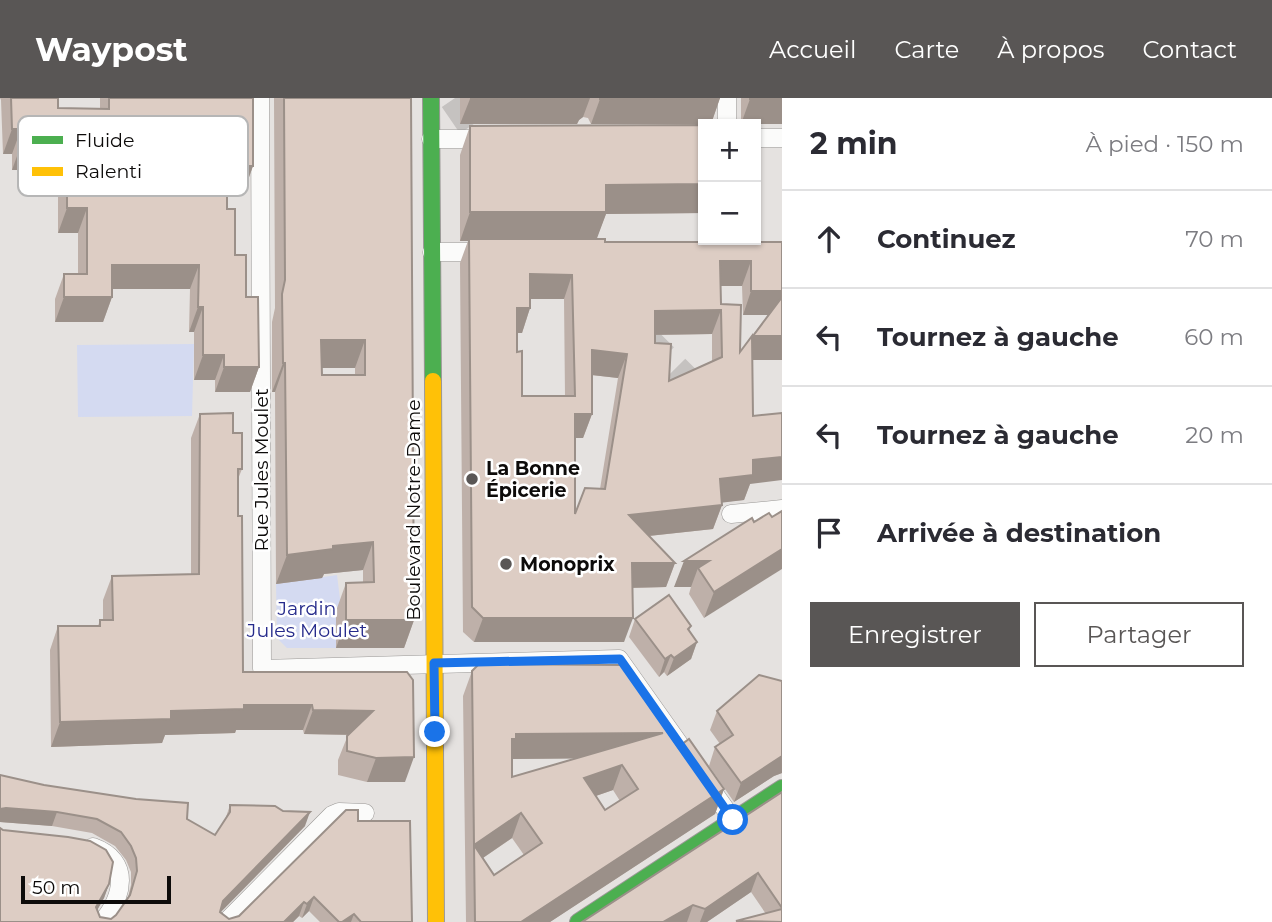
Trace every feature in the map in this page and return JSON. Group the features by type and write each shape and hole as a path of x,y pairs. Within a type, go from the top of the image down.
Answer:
{"street":[{"name":"Rue Jules Moulet","path":"260,98 262,668 434,663"},
{"name":"Boulevard Notre-Dame","path":"431,98 436,922"},
{"path":"727,98 727,119"},
{"path":"761,138 782,138"},
{"path":"431,139 506,139"},
{"path":"432,252 499,252"},
{"path":"731,514 782,509"},
{"path":"434,663 620,659 733,820"},
{"path":"579,922 782,788"},
{"path":"226,922 332,815 339,812 365,813"},
{"path":"305,814 332,815"},
{"path":"78,843 98,848 113,860 119,872 121,884 112,918"}],"green space":[{"path":"194,344 192,416 78,417 77,345"},
{"name":"Jardin Jules Moulet","path":"337,575 341,607 336,608 336,648 287,648 277,638 276,584"}],"building":[{"path":"11,98 58,98 58,108 109,109 109,98 253,98 253,166 248,166 248,116 18,116 18,129 12,129"},
{"path":"284,98 411,98 414,620 346,620 346,583 374,582 373,542 287,555 282,294 285,280","holes":["321,340 365,340 365,375 322,375"]},
{"path":"470,98 587,98 586,99"},
{"path":"600,98 720,98 600,99"},
{"path":"782,98 782,99 750,99"},
{"path":"698,125 698,184 606,185 606,212 470,212 470,126"},
{"path":"67,196 227,196 227,209 235,209 235,255 246,255 246,297 258,297 259,367 224,367 224,355 203,355 203,307 198,307 199,265 112,265 112,297 64,297 64,274 87,274 87,208 67,208"},
{"path":"469,239 605,239 605,242 698,242 698,245 761,245 761,242 782,242 782,291 751,291 751,261 720,261 721,304 741,305 740,352 752,336 753,416 782,413 782,457 753,460 753,475 720,479 722,505 629,515 675,563 632,563 633,618 483,618 472,607","holes":["530,274 572,275 575,396 522,396 522,351 517,352 517,308 530,308","721,310 722,357 669,381 671,344 655,343 655,311","592,350 627,354 605,489 585,488 575,514 575,414 592,414"]},
{"path":"782,297 782,336 753,336"},
{"path":"233,413 233,433 242,433 242,469 238,469 238,516 242,516 243,672 407,672 413,680 414,757 376,758 347,751 347,736 373,711 313,710 312,705 244,705 244,709 171,711 171,719 60,722 58,626 100,626 100,620 113,620 112,576 199,574 200,414"},
{"path":"782,511 782,549 714,592 698,568 709,561 684,561 752,518 754,522 769,513 772,517"},
{"path":"669,595 691,626 688,629 697,642 674,658 671,655 665,659 635,619"},
{"path":"479,664 622,665 678,747 689,739 724,789 521,922 475,922 474,845 472,671","holes":["663,733 512,777 512,739 516,739 516,734","622,765 638,789 605,810 584,778","521,813 542,843 494,875 474,845"]},
{"path":"759,675 782,681 782,756 741,783 715,747 733,735 717,711"},
{"path":"0,775 44,785 136,799 188,803 187,819 215,835 230,812 230,805 275,806 283,811 310,812 223,901 220,912 229,919 239,916 346,810 358,810 358,821 410,821 412,922 361,922 354,914 339,922 314,897 307,904 304,902 284,922 0,922 0,828 90,841 106,850 113,862 109,884 96,907 100,917 111,919 116,915 130,895 137,871 136,858 121,832 97,819 57,812 0,809"},
{"path":"782,792 782,908 758,873 705,909 693,905 663,922 582,922"},
{"path":"782,909 782,922 736,921"}],"tunnel":[{"path":"455,98 484,140"},
{"path":"640,336 710,406"}],"traffic: fast":[{"path":"431,98 433,381"},
{"path":"578,922 782,788"}],"traffic: slow":[{"path":"433,381 436,922"}],"place":[{"name":"La Bonne Épicerie","path":"472,479"},
{"name":"Monoprix","path":"506,564"}],"route":[{"path":"435,732 434,663 620,659 733,820"}]}
